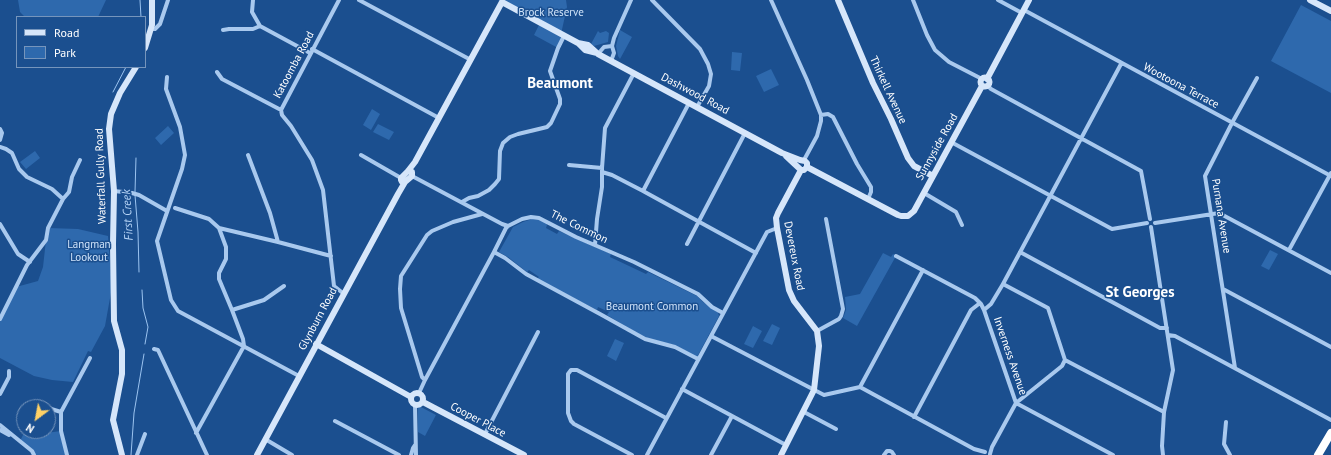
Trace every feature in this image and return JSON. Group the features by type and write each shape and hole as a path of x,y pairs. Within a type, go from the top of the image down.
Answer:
{"highway":[{"path":"1318,455 1331,433"},
{"path":"1324,455 1331,442"}],"street":[{"path":"146,45 151,29 152,0"},
{"path":"151,29 155,29 160,24 168,0"},
{"path":"253,0 252,12 260,26 439,118"},
{"name":"Katoomba Road","path":"339,0 281,110 282,115 291,126 312,160 323,190 334,286 344,294"},
{"path":"359,0 470,60"},
{"path":"611,61 614,53 612,46 618,27 631,0"},
{"path":"652,0 700,49 708,64 711,74 709,86 697,107"},
{"path":"776,0 772,2 821,115 817,136 800,164"},
{"name":"Thirkell Avenue","path":"838,0 873,83 908,158 914,166 933,176"},
{"path":"913,0 926,35 935,50 949,62 985,82 991,89 1141,171 1148,226 1151,227 1173,370 1164,412 1162,446 1163,455"},
{"name":"Wootoona Terrace","path":"998,0 1023,11 1331,175"},
{"name":"Sunnyside Road","path":"868,199 898,215 908,216 914,211 1029,0"},
{"path":"1311,0 1331,11"},
{"path":"412,397 419,393 508,226 482,214 411,173 415,162 497,13 500,1"},
{"name":"Dashwood Road","path":"500,1 564,36 578,43 588,45 598,54 800,164"},
{"name":"Dashwood Road","path":"497,13 506,8 513,11 518,11"},
{"path":"223,30 253,29 260,26"},
{"path":"462,202 468,198 484,193 499,179 500,151 504,143 510,137 547,127 551,123 560,104 560,99 550,70 564,36"},
{"path":"598,54 604,47 612,46"},
{"path":"984,310 991,304 1003,284 1121,64"},
{"name":"Waterfall Gully Road","path":"122,455 113,420 122,374 122,350 114,321 114,191 109,128 111,114 120,93 135,68"},
{"path":"217,72 222,79 281,110"},
{"path":"595,245 602,187 605,128 634,73"},
{"path":"167,77 166,90 180,127 185,155 182,169 157,241 171,300 178,311 299,376"},
{"name":"Purnana Avenue","path":"1235,368 1224,288 1205,176 1257,78"},
{"path":"643,191 689,103"},
{"path":"800,164 807,163 807,167 868,199 871,192 871,187 857,164 833,117 828,114 821,115"},
{"path":"0,129 2,133 0,140"},
{"path":"687,244 745,133"},
{"path":"951,142 1112,229 1153,220 1155,223"},
{"path":"0,147 12,153 19,169 27,178 52,189 63,199"},
{"path":"248,155 270,213 278,242"},
{"path":"362,155 402,180"},
{"path":"0,319 30,262 46,240 48,228 68,192 72,177 80,160"},
{"name":"Devereux Road","path":"782,455 814,390 819,346 816,330 794,301 789,290 777,228 776,218 800,164"},
{"path":"569,165 602,170 756,252"},
{"name":"Glynburn Road","path":"257,455 398,194 402,180 411,173"},
{"path":"1289,250 1331,175"},
{"path":"114,191 139,195 167,211"},
{"path":"924,193 956,212 962,225"},
{"path":"175,208 209,219 220,228 331,256"},
{"path":"1151,227 1155,223 1219,213 1331,273"},
{"path":"425,380 422,377 401,308 401,276 427,234 453,222 482,214"},
{"name":"The Common","path":"508,226 532,217 540,218 576,237 634,262 698,294 712,307 723,313"},
{"path":"816,330 839,319 843,309 826,219"},
{"path":"0,224 18,254 30,262"},
{"path":"196,433 244,346 243,339 219,279 219,273 226,259 220,228"},
{"path":"647,455 767,232 777,228"},
{"path":"494,252 505,258 532,278 645,339 675,347 698,359"},
{"path":"1020,252 1160,328 1167,328"},
{"name":"Inverness Avenue","path":"896,256 975,298 980,303 984,310 1016,403 1113,455"},
{"path":"860,387 923,270"},
{"path":"1003,284 1048,308 1065,360 1164,412"},
{"path":"232,310 264,300 284,286"},
{"path":"1224,288 1331,347"},
{"path":"914,416 972,310 980,303"},
{"path":"485,434 538,332"},
{"path":"1168,335 1175,336 1331,420"},
{"path":"711,336 824,395 860,387 974,449 987,454 1016,403 1062,366 1065,360"},
{"path":"316,344 412,397"},
{"path":"154,349 158,350 207,455"},
{"path":"67,455 61,431 61,412 90,358"},
{"path":"632,455 571,421 568,414 568,374 571,370 577,370 666,418"},
{"path":"0,394 9,377 9,371"},
{"path":"682,389 786,445"},
{"path":"415,405 420,405 422,402 423,397 419,393"},
{"path":"412,397 412,402 415,405 416,455"},
{"name":"Cooper Place","path":"422,402 485,434 522,455"},
{"path":"56,410 61,412"},
{"path":"804,412 836,429"},
{"path":"711,455 732,416"},
{"path":"335,421 399,455"},
{"path":"1226,422 1224,444 1230,455"},
{"path":"0,425 32,451 34,455"},
{"path":"0,430 20,441"},
{"path":"137,455 144,434"},
{"path":"265,439 292,455"},
{"path":"411,455 412,448 415,445"},
{"path":"884,455 887,451 892,452 894,455"}],"green space":[{"path":"18,0 106,0 98,16 24,16 20,12"},
{"name":"Brock Reserve","path":"498,0 566,0 567,7 561,34 564,36 558,48 534,35 540,23"},
{"path":"1301,5 1331,21 1331,93 1271,61"},
{"path":"620,30 632,37 620,59 616,46"},
{"path":"598,31 600,33 606,31 609,33 608,42 594,46 591,44"},
{"path":"732,52 742,53 740,71 731,70"},
{"path":"771,69 779,85 764,92 756,76"},
{"path":"372,109 380,114 371,130 363,125"},
{"path":"378,124 394,132 389,140 373,132"},
{"path":"168,126 174,133 161,145 155,138"},
{"path":"35,151 40,158 26,169 20,162"},
{"name":"Beaumont Common","path":"532,219 546,223 546,228 557,234 559,231 611,254 610,257 646,274 648,272 697,296 718,312 719,316 697,357 675,345 649,339 640,335 607,315 609,312 598,307 597,310 537,279 539,277 529,270 527,272 499,252 513,227"},
{"name":"Langman Lookout","path":"48,228 78,229 108,236 112,287 105,326 91,352 88,351 73,382 52,380 34,376 0,358 0,319 16,287 38,281 43,267"},
{"path":"1270,250 1278,254 1269,270 1261,266"},
{"path":"883,253 891,257 893,254 896,256 857,326 843,318 846,310 845,297 860,294"},
{"path":"772,324 780,328 772,345 763,341"},
{"path":"753,326 762,331 753,348 744,344"},
{"path":"615,339 624,343 616,361 607,356"},
{"path":"419,406 436,415 425,436 418,432"},
{"path":"61,431 67,455 34,455 20,441 21,439 56,439 56,432"}],"waterway":[{"name":"First Creek","path":"140,0 141,16"},
{"name":"First Creek","path":"113,92 125,68"},
{"name":"First Creek","path":"135,192 136,158"},
{"name":"First Creek","path":"135,195 139,272"},
{"name":"First Creek","path":"142,290 143,308 148,327 145,344"},
{"name":"First Creek","path":"131,455 134,413 144,354"}],"district":[{"name":"Beaumont","path":"560,84"},
{"name":"St Georges","path":"1140,293"}]}
